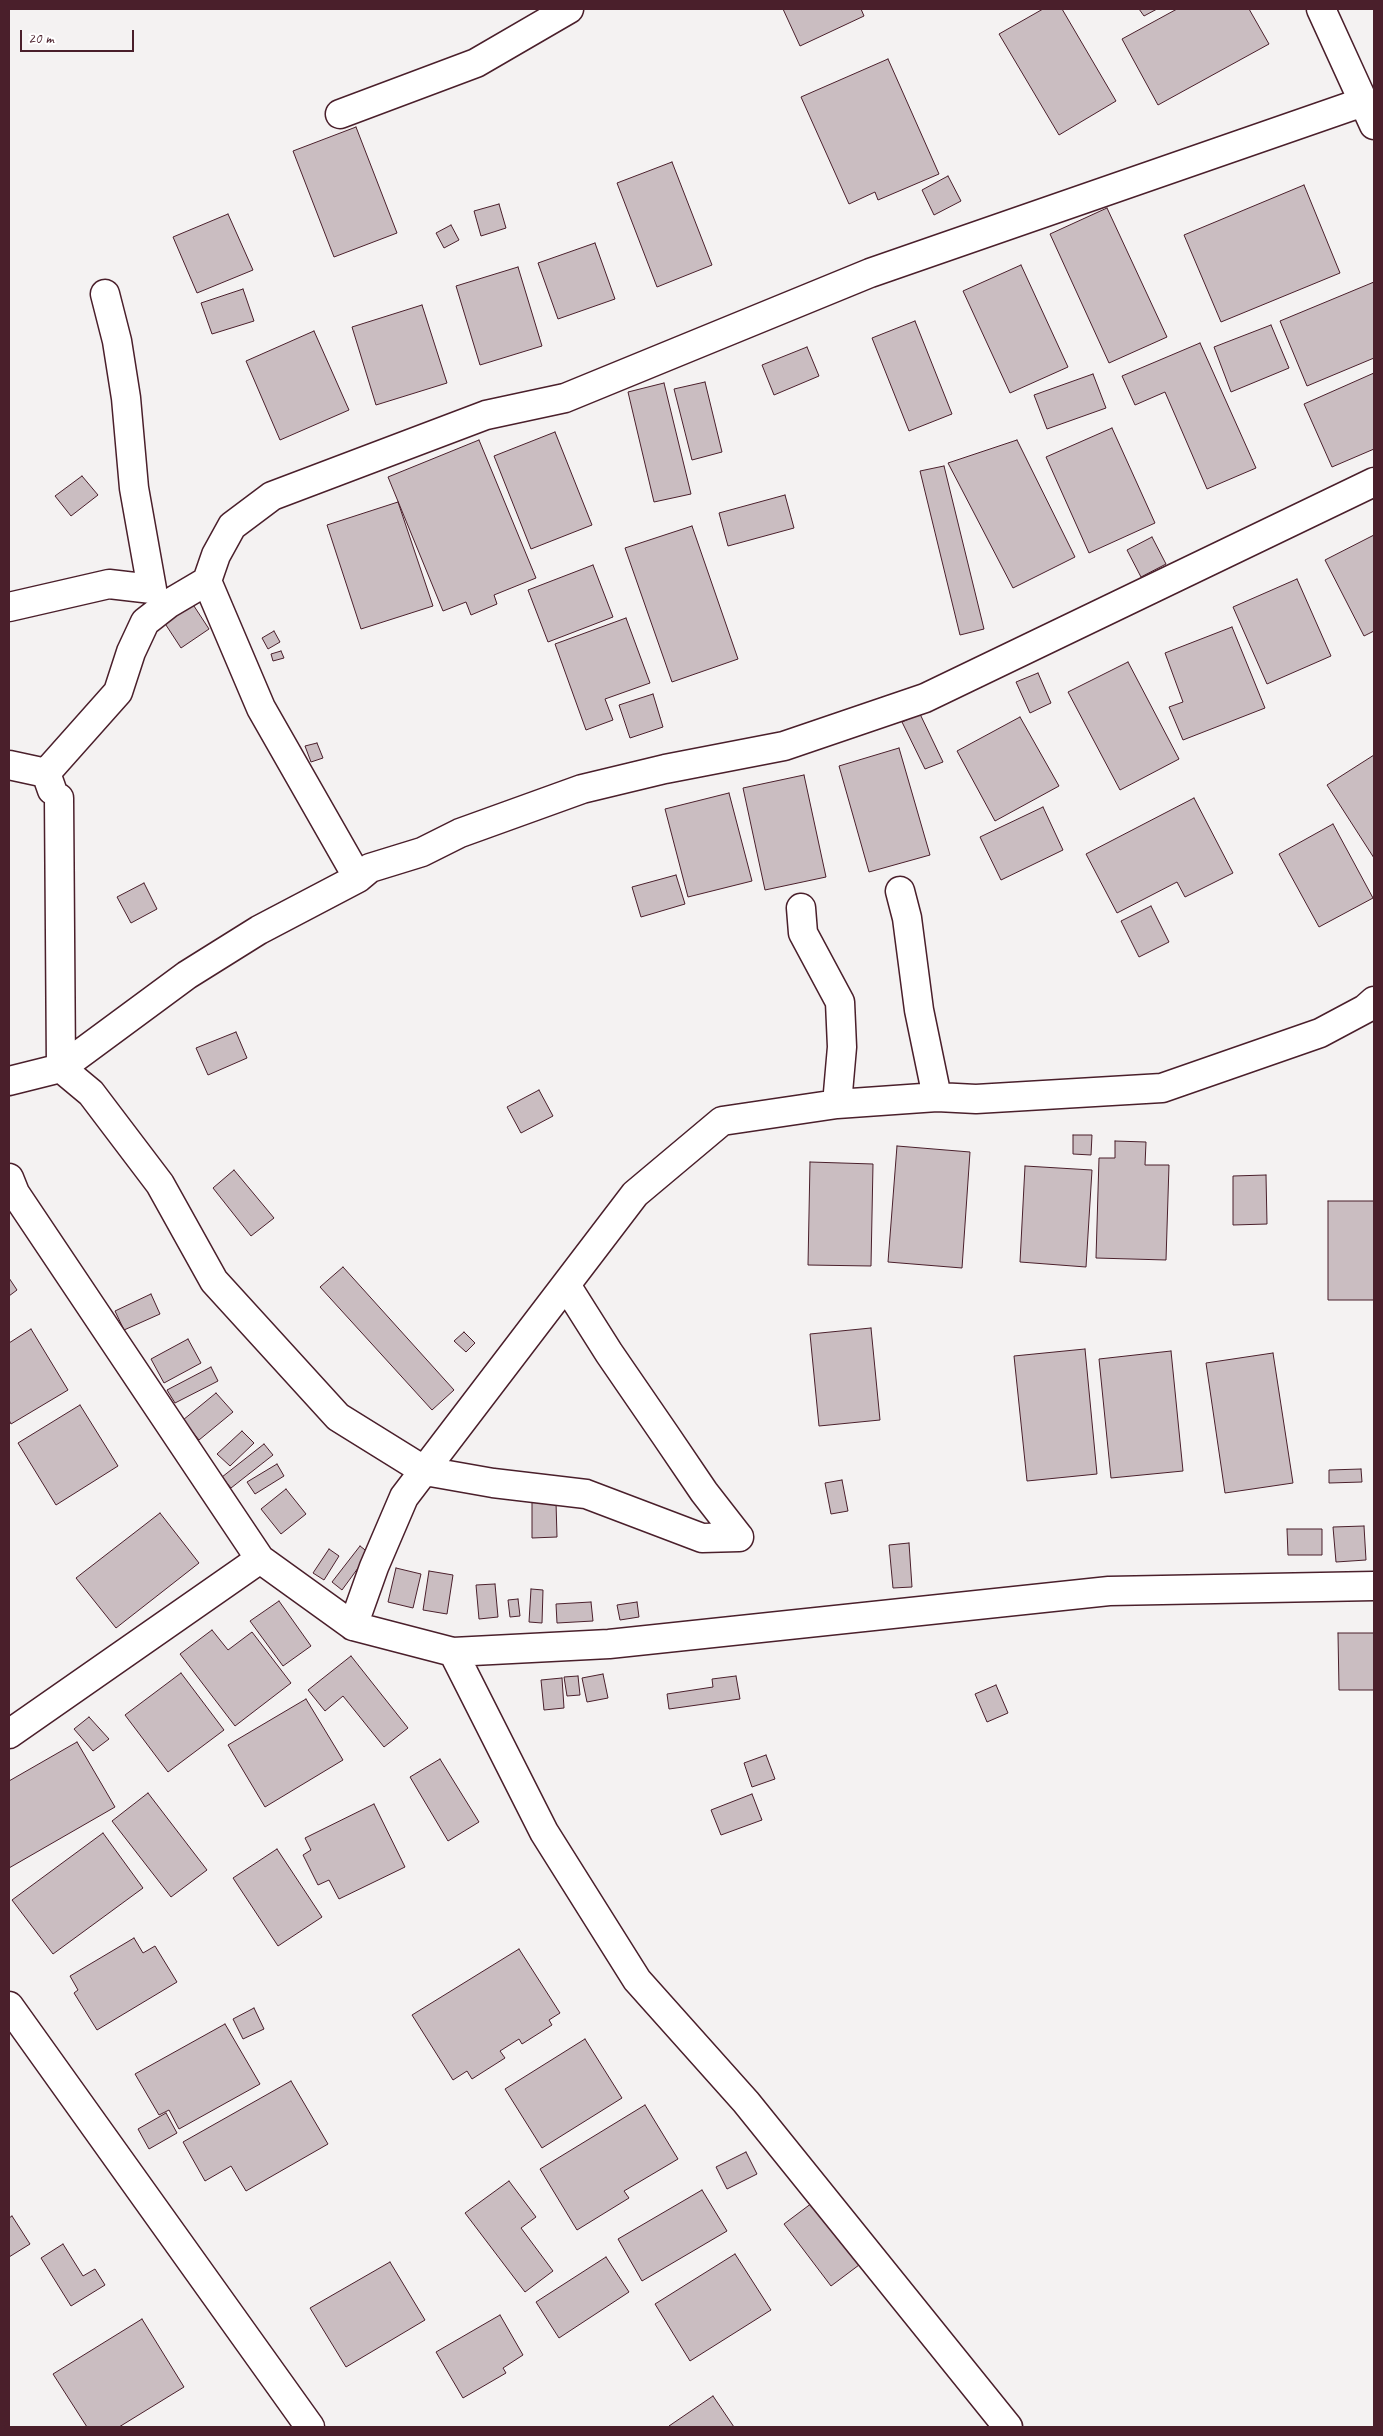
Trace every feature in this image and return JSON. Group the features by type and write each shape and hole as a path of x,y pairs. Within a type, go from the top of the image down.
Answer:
{"street":[{"path":"340,114 476,63 569,9"},
{"path":"358,878 261,708 207,582 216,555 232,526 272,496 486,415 565,398 870,273 1369,113 1321,9"},
{"path":"9,607 109,584 152,589 134,488 126,398 120,360 105,294"},
{"path":"9,1081 61,1068 188,975 259,930 358,878 370,868 422,852 460,832 582,789 665,769 784,746 925,698 1374,482"},
{"path":"46,773 118,692 131,652 145,622 168,604 207,582"},
{"path":"9,765 46,773"},
{"path":"46,773 59,803 61,1068 91,1093 160,1184 214,1281 338,1417 424,1470 493,1483 586,1494 702,1538 739,1536 693,1476 608,1353 566,1285"},
{"path":"900,891 907,918 919,1010 937,1097"},
{"path":"801,908 803,933 840,1002 842,1047 837,1104"},
{"path":"353,1626 374,1567 404,1498 424,1470 635,1194 722,1121 837,1104 937,1097 976,1099 1162,1088 1320,1033 1371,1009"},
{"path":"11,1188 260,1559 353,1626 453,1652 609,1644 1109,1591 1374,1586"},
{"path":"9,1734 260,1559"},
{"path":"453,1652 544,1832 637,1980 746,2102 1008,2427"},
{"path":"9,2006 310,2427"}],"building":[{"path":"783,9 861,9 864,16 800,46"},
{"path":"1043,9 1062,9 1116,101 1059,135 999,34"},
{"path":"1139,9 1157,9 1144,16"},
{"path":"1177,9 1249,9 1269,44 1158,105 1122,39"},
{"path":"888,59 939,174 878,200 875,192 849,204 801,97"},
{"path":"356,127 397,233 334,257 293,151"},
{"path":"672,162 712,265 657,287 617,183"},
{"path":"948,176 961,201 934,215 922,190"},
{"path":"1304,185 1340,273 1221,322 1184,235"},
{"path":"499,204 506,228 481,236 474,211"},
{"path":"1107,208 1167,337 1109,363 1050,234"},
{"path":"228,214 253,270 197,293 173,237"},
{"path":"451,225 459,240 444,248 436,233"},
{"path":"595,243 615,299 558,319 538,263"},
{"path":"1021,265 1068,367 1010,393 963,291"},
{"path":"518,267 542,346 480,365 456,286"},
{"path":"1374,282 1374,358 1307,386 1280,321"},
{"path":"243,289 254,321 212,334 201,303"},
{"path":"422,305 447,383 376,405 352,327"},
{"path":"915,321 952,414 909,431 872,338"},
{"path":"1271,325 1289,368 1231,392 1214,347"},
{"path":"314,331 349,410 280,440 246,361"},
{"path":"1200,343 1256,468 1207,489 1165,392 1135,405 1122,376"},
{"path":"807,347 819,376 774,395 762,365"},
{"path":"1374,373 1374,449 1332,467 1304,404"},
{"path":"1093,374 1106,408 1047,429 1034,395"},
{"path":"705,382 722,452 692,460 674,389"},
{"path":"664,383 691,494 654,502 628,392"},
{"path":"1112,428 1155,523 1089,553 1046,457"},
{"path":"555,432 592,525 531,549 494,456"},
{"path":"479,440 536,578 494,595 497,604 471,615 466,602 443,611 388,477"},
{"path":"1017,440 1075,557 1013,588 948,463"},
{"path":"944,466 984,629 960,635 920,471"},
{"path":"82,476 98,495 71,516 55,496"},
{"path":"785,495 794,528 728,546 719,513"},
{"path":"398,502 433,606 361,629 327,525"},
{"path":"692,526 738,659 672,682 625,548"},
{"path":"1374,535 1374,631 1364,636 1325,560"},
{"path":"1152,537 1166,564 1141,577 1127,550"},
{"path":"593,565 613,617 548,642 528,590"},
{"path":"1297,579 1331,656 1267,684 1233,607"},
{"path":"192,603 209,629 181,648 164,622"},
{"path":"626,618 650,683 605,699 613,720 586,730 555,644"},
{"path":"1232,627 1265,708 1183,740 1169,707 1183,702 1165,653"},
{"path":"274,631 280,642 268,649 262,638"},
{"path":"281,651 284,658 273,661 271,654"},
{"path":"1128,662 1179,759 1120,790 1068,692"},
{"path":"1038,673 1051,703 1030,713 1016,682"},
{"path":"653,694 663,727 630,738 619,705"},
{"path":"920,714 943,762 925,769 902,722"},
{"path":"1020,717 1059,786 995,821 957,751"},
{"path":"317,743 323,758 311,762 305,746"},
{"path":"899,748 930,855 869,872 839,766"},
{"path":"1374,755 1374,858 1327,785"},
{"path":"804,775 826,877 765,890 743,788"},
{"path":"729,793 752,881 688,897 665,809"},
{"path":"1194,798 1233,873 1185,897 1177,882 1117,913 1086,854"},
{"path":"1043,807 1063,850 1001,880 980,837"},
{"path":"1333,824 1373,898 1319,927 1279,854"},
{"path":"676,875 685,904 641,917 632,887"},
{"path":"144,883 157,909 131,923 117,897"},
{"path":"1151,906 1169,942 1139,957 1121,921"},
{"path":"236,1032 247,1058 208,1075 196,1048"},
{"path":"539,1090 553,1116 521,1133 507,1107"},
{"path":"1073,1135 1092,1135 1091,1155 1073,1154"},
{"path":"1115,1141 1146,1142 1145,1165 1169,1165 1166,1260 1096,1258 1099,1158 1115,1158"},
{"path":"897,1146 970,1152 962,1268 888,1262"},
{"path":"810,1162 873,1164 871,1266 808,1265"},
{"path":"1025,1166 1092,1170 1086,1267 1020,1262"},
{"path":"234,1170 274,1218 251,1236 213,1188"},
{"path":"1266,1175 1267,1224 1233,1225 1233,1176"},
{"path":"1328,1201 1374,1201 1374,1300 1328,1300"},
{"path":"343,1267 454,1390 432,1410 320,1287"},
{"path":"9,1278 17,1290 9,1296"},
{"path":"151,1294 160,1314 124,1330 115,1311"},
{"path":"871,1328 880,1420 819,1426 810,1334"},
{"path":"31,1329 68,1390 11,1424 9,1420 9,1343"},
{"path":"464,1332 475,1343 466,1352 454,1341"},
{"path":"188,1339 201,1363 164,1383 151,1359"},
{"path":"1085,1349 1097,1474 1027,1481 1014,1356"},
{"path":"1171,1351 1183,1471 1111,1478 1099,1359"},
{"path":"1273,1353 1293,1483 1225,1493 1206,1363"},
{"path":"211,1367 218,1381 175,1403 167,1390"},
{"path":"216,1393 233,1412 199,1440 183,1420"},
{"path":"80,1405 118,1466 56,1505 18,1443"},
{"path":"242,1431 254,1443 230,1466 217,1454"},
{"path":"264,1444 273,1455 231,1488 222,1477"},
{"path":"277,1464 284,1476 255,1494 247,1482"},
{"path":"1361,1469 1362,1482 1329,1483 1329,1470"},
{"path":"842,1480 848,1511 831,1514 825,1483"},
{"path":"286,1489 306,1514 281,1534 261,1509"},
{"path":"532,1502 556,1502 557,1537 532,1538"},
{"path":"160,1513 199,1563 116,1628 76,1578"},
{"path":"1364,1526 1366,1560 1336,1562 1333,1527"},
{"path":"1287,1529 1322,1529 1322,1555 1288,1555"},
{"path":"909,1543 912,1587 893,1588 889,1545"},
{"path":"360,1546 369,1553 342,1590 332,1582"},
{"path":"329,1549 339,1556 324,1580 313,1573"},
{"path":"396,1568 421,1574 413,1608 388,1602"},
{"path":"429,1571 453,1575 447,1614 423,1610"},
{"path":"495,1584 498,1617 479,1619 476,1585"},
{"path":"531,1589 543,1590 542,1623 529,1622"},
{"path":"518,1599 520,1616 510,1617 508,1600"},
{"path":"279,1601 311,1646 283,1666 250,1621"},
{"path":"591,1602 593,1621 557,1623 556,1604"},
{"path":"637,1602 639,1617 620,1620 617,1605"},
{"path":"212,1630 228,1650 252,1632 291,1683 235,1726 180,1654"},
{"path":"1338,1633 1374,1633 1374,1690 1339,1690"},
{"path":"351,1656 408,1728 384,1747 343,1696 325,1711 308,1690"},
{"path":"181,1673 224,1730 168,1772 125,1715"},
{"path":"603,1674 608,1698 587,1702 582,1678"},
{"path":"578,1676 580,1695 567,1696 564,1677"},
{"path":"736,1676 740,1699 669,1709 667,1694 713,1687 712,1679"},
{"path":"562,1678 564,1708 544,1710 541,1680"},
{"path":"996,1685 1008,1713 987,1722 975,1694"},
{"path":"306,1699 343,1760 265,1807 228,1745"},
{"path":"89,1717 109,1739 93,1751 74,1729"},
{"path":"77,1742 115,1807 9,1868 9,1781"},
{"path":"766,1755 775,1779 752,1787 744,1763"},
{"path":"440,1759 479,1822 448,1841 410,1777"},
{"path":"148,1793 207,1870 171,1897 112,1821"},
{"path":"752,1794 762,1820 721,1835 711,1810"},
{"path":"374,1804 405,1867 339,1899 329,1880 318,1885 303,1855 311,1850 305,1838"},
{"path":"103,1833 143,1888 53,1954 12,1900"},
{"path":"277,1849 322,1917 278,1946 233,1878"},
{"path":"134,1938 143,1953 155,1946 177,1982 97,2030 74,1993 78,1990 70,1976"},
{"path":"519,1949 560,2013 549,2020 552,2025 522,2044 519,2039 500,2051 505,2058 472,2079 467,2071 453,2080 412,2015"},
{"path":"254,2008 264,2029 243,2039 233,2019"},
{"path":"225,2024 260,2084 179,2129 169,2110 159,2115 135,2074"},
{"path":"585,2039 622,2098 542,2148 505,2089"},
{"path":"291,2081 328,2144 246,2191 231,2166 205,2181 183,2142"},
{"path":"645,2105 678,2159 624,2191 629,2198 577,2230 540,2169"},
{"path":"166,2113 177,2133 149,2149 138,2129"},
{"path":"746,2152 757,2174 727,2189 716,2167"},
{"path":"509,2181 536,2217 521,2228 553,2271 525,2292 465,2213"},
{"path":"702,2190 727,2231 642,2281 618,2239"},
{"path":"812,2203 859,2265 831,2286 784,2224"},
{"path":"12,2216 30,2244 9,2257 9,2218"},
{"path":"63,2244 83,2276 95,2269 105,2285 71,2306 41,2258"},
{"path":"735,2254 771,2310 690,2361 655,2304"},
{"path":"606,2257 629,2292 559,2338 536,2302"},
{"path":"390,2262 425,2320 346,2367 310,2308"},
{"path":"500,2315 523,2355 503,2368 506,2373 463,2398 436,2352"},
{"path":"142,2319 184,2387 119,2427 87,2427 53,2374"},
{"path":"713,2396 734,2427 669,2426"}]}
